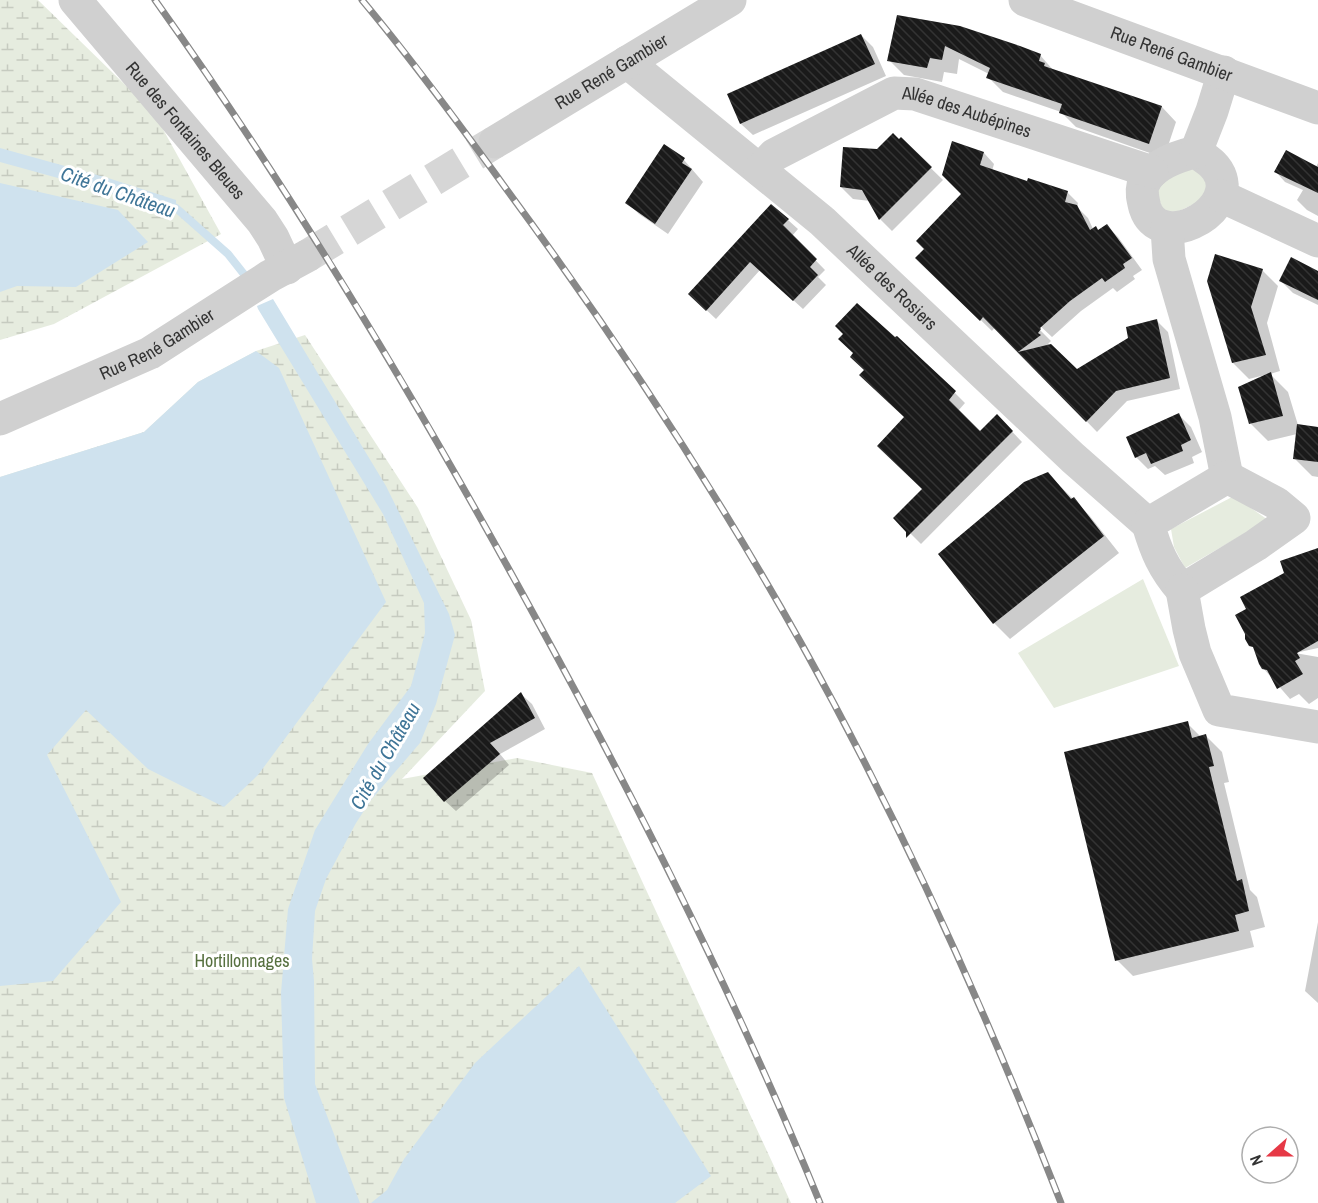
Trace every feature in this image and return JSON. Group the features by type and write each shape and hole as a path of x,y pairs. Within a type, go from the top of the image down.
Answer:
{"street":[{"name":"Rue des Fontaines Bleues","path":"75,0 262,221 273,238 297,262"},
{"name":"Rue René Gambier","path":"495,142 730,0"},
{"name":"Rue René Gambier","path":"1025,0 1318,108"},
{"name":"Allée des Rosiers","path":"627,62 822,220 1073,458 1148,524"},
{"path":"1196,152 1224,72"},
{"name":"Allée des Aubépines","path":"760,170 774,155 894,93 915,94 1152,172"},
{"path":"1196,152 1213,164 1221,179 1221,196 1211,211 1183,227 1167,228 1156,224 1147,212 1142,195 1143,185 1152,172 1178,156 1196,152"},
{"path":"1221,196 1318,241"},
{"path":"1167,228 1169,259 1215,417 1227,477"},
{"name":"Rue René Gambier","path":"0,419 150,353 270,276 297,262"},
{"path":"1227,477 1148,524 1157,554 1168,574 1182,590 1195,653 1219,710 1318,727"},
{"path":"1227,477 1276,503 1306,514"},
{"path":"1182,590 1306,514"}],"green space":[{"path":"0,0 38,0 154,113 221,234 54,324 0,340"},
{"path":"1198,163 1211,196 1177,212 1163,211 1156,189 1162,180"},
{"name":"Hortillonnages","path":"305,335 418,508 471,620 485,691 402,779 517,758 592,773 791,1203 0,1203 0,477 144,432 198,382 256,351"},
{"path":"1234,496 1268,520 1185,568 1174,547 1171,529"},
{"path":"1143,579 1179,666 1054,708 1018,653"}],"water":[{"path":"0,148 108,178 176,200 176,208 172,217 105,191 0,162"},
{"path":"0,183 118,210 148,242 76,287 17,286 0,292"},
{"path":"273,299 386,486 449,614 455,635 436,704 420,743 371,800 356,823 326,879 315,911 312,959 315,1084 360,1203 316,1203 284,1098 281,993 288,909 315,830 368,744 411,686 425,633 424,603 383,514 258,309 257,306"},
{"path":"256,351 279,368 386,602 258,775 224,807 148,769 86,710 47,755 121,902 53,981 0,986 0,477 144,432 198,382"},
{"path":"579,966 711,1176 675,1203 371,1203 387,1190 404,1159 475,1063"}],"building":[{"path":"897,15 960,26 1020,46 1041,54 1039,61 1045,63 1044,66 1162,106 1149,144 1059,113 1062,104 986,78 990,68 945,46 942,60 930,58 927,68 887,61"},
{"path":"861,34 875,64 740,124 727,94"},
{"path":"893,133 899,139 901,137 932,167 879,220 862,190 840,187 843,147 877,149"},
{"path":"952,141 984,152 980,165 1027,181 1028,178 1068,191 1065,202 1077,205 1090,230 1096,226 1098,230 1107,224 1132,258 1123,264 1125,268 1105,282 1102,278 1070,301 1040,328 1038,333 1041,335 1018,352 1051,344 1077,369 1128,338 1126,327 1157,319 1170,378 1116,391 1086,422 983,317 980,321 915,258 924,249 916,241 961,194 942,175"},
{"path":"664,144 685,158 682,163 692,169 655,224 625,203"},
{"path":"1286,150 1318,167 1318,193 1274,172"},
{"path":"771,204 789,219 783,225 817,259 810,267 818,275 793,301 750,262 706,311 688,294"},
{"path":"1215,254 1263,269 1251,307 1266,355 1232,363 1207,281"},
{"path":"1291,257 1318,271 1318,300 1279,281"},
{"path":"857,303 895,337 897,336 956,391 949,400 980,431 997,414 1013,431 906,538 906,532 893,518 922,489 877,446 904,417 859,375 864,370 850,357 853,353 838,339 843,334 835,326"},
{"path":"1271,372 1283,416 1249,424 1238,387"},
{"path":"1179,413 1191,440 1181,445 1183,451 1151,464 1146,453 1135,458 1126,437"},
{"path":"1297,424 1318,427 1318,462 1293,459"},
{"path":"1048,472 1071,499 1074,497 1104,536 993,624 938,554 1024,482"},
{"path":"1318,548 1318,641 1297,653 1300,658 1295,661 1303,674 1277,689 1267,670 1262,669 1259,664 1253,647 1249,646 1245,639 1245,634 1235,615 1246,609 1240,597 1284,573 1280,561"},
{"path":"521,692 535,718 490,743 500,754 444,802 423,778"},
{"path":"1188,721 1192,738 1206,734 1214,766 1209,767 1237,881 1242,879 1249,911 1235,915 1239,931 1115,961 1064,752"}],"waterway":[{"name":"Cité du Château","path":"167,204 176,208 228,254 247,278"}],"tunnel":[{"path":"307,256 495,142"}],"railway":[{"path":"155,0 308,228 404,385 495,544 615,766 688,910 756,1055 820,1203"},
{"path":"362,0 454,117 586,300 698,469 767,584 838,711 940,918 1003,1060 1061,1203"}]}
